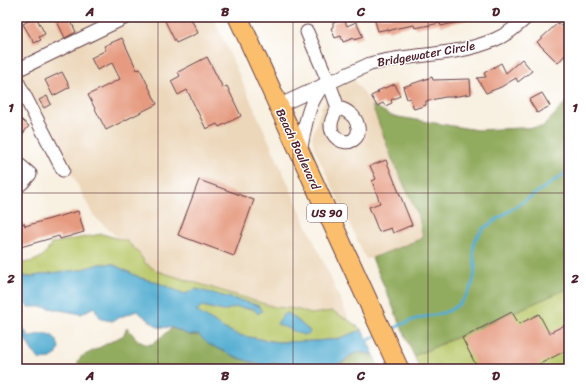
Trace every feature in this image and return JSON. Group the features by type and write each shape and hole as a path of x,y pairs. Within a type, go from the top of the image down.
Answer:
{"highway":[{"name":"Beach Boulevard","path":"238,17 399,369"}],"street":[{"path":"17,70 126,17"},
{"name":"Bridgewater Circle","path":"278,106 370,64 385,60 456,52 496,40 512,30 527,17"},
{"path":"307,32 326,84 338,108"},
{"path":"17,81 63,170"},
{"path":"300,152 310,107 316,96 326,84"},
{"path":"17,162 30,174 17,187"}],"shaded area":[{"path":"17,17 213,17 350,321 332,311 311,314 296,309 275,307 157,271 145,263 139,253 127,241 118,238 93,215 17,67"},
{"path":"352,77 372,105 393,161 419,217 423,239 366,259 314,148 312,137 322,107 335,86"}],"green space":[{"path":"569,99 569,288 414,356 372,258 423,238 419,217 393,161 372,105 392,116 477,130 543,127"},
{"path":"102,234 127,241 139,253 145,263 157,271 275,307 296,309 311,314 332,311 362,330 337,339 315,341 277,342 239,335 225,329 196,312 202,306 223,311 236,307 254,309 259,306 196,289 185,294 156,282 141,278 112,264 99,264 80,270 29,277 17,275 17,264 38,259 45,253 52,243","holes":["288,313 296,319 310,331 277,324 283,315"]},
{"path":"569,288 569,369 420,369 414,356"},
{"path":"127,327 138,340 144,344 152,344 173,328 189,335 199,335 208,344 236,357 257,364 268,366 274,363 316,364 318,369 79,369 78,361 81,357 124,335"},
{"path":"356,353 374,355 377,365 376,369 333,369 336,366"}],"water":[{"path":"99,264 112,264 141,278 156,282 185,294 196,289 259,306 262,311 258,314 254,309 236,307 223,311 202,306 196,311 225,329 239,335 277,342 315,341 337,339 362,330 374,355 368,353 357,353 351,355 333,369 318,369 316,364 274,363 268,366 236,357 208,344 199,335 189,335 173,328 158,327 137,311 112,321 101,319 94,307 81,314 44,307 28,307 21,300 17,302 17,275 29,277 80,270"},
{"path":"288,313 310,331 309,334 303,335 277,324 283,315"},
{"path":"17,319 30,337 39,334 49,334 55,338 59,347 57,354 49,359 40,360 17,327"}],"building":[{"path":"36,17 45,34 39,37 41,40 34,43 23,24"},
{"path":"55,17 69,17 76,32 65,38"},
{"path":"163,17 190,17 198,33 176,43"},
{"path":"466,17 466,20 441,26 440,23 415,28 414,25 388,31 388,29 378,31 374,18"},
{"path":"344,19 347,26 356,22 363,37 354,40 354,38 343,42 341,36 335,38 331,28 333,27 333,23"},
{"path":"558,23 569,33 569,58 565,55 558,63 537,42"},
{"path":"122,38 137,70 140,69 157,104 106,130 88,95 120,79 112,63 97,70 91,58 106,50 104,46"},
{"path":"207,57 223,88 227,86 241,116 219,127 217,124 206,129 187,90 178,95 171,81 180,76 178,72"},
{"path":"522,59 532,71 518,82 516,78 501,87 486,93 477,78 486,77 484,73 501,63 506,73"},
{"path":"62,72 70,87 53,96 45,80"},
{"path":"432,77 433,80 470,79 471,94 426,101 426,105 414,109 410,98 407,99 403,87"},
{"path":"395,84 400,96 391,100 392,103 385,106 383,103 377,106 371,96 379,92 377,91"},
{"path":"542,93 550,106 537,113 529,100"},
{"path":"47,96 51,104 44,108 39,100"},
{"path":"17,116 29,126 17,141"},
{"path":"386,160 412,225 393,233 391,228 379,232 369,207 380,203 372,181 376,179 370,166"},
{"path":"199,180 254,200 234,256 178,235"},
{"path":"78,211 84,232 60,239 59,236 17,248 17,225 24,223 25,226"},
{"path":"512,312 519,324 539,314 549,333 565,325 569,332 569,349 530,369 478,369 462,338"}],"waterway":[{"path":"389,331 412,320 445,313 462,301 470,290 474,278 475,265 473,247 475,239 479,233 484,228 569,171"},
{"path":"367,341 376,336"}]}
